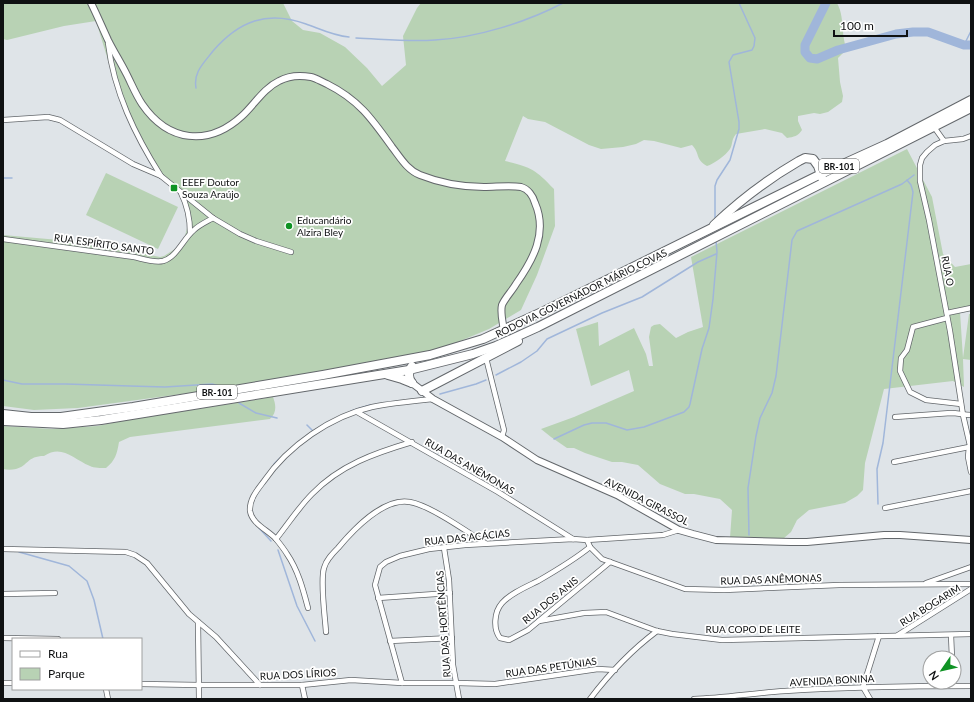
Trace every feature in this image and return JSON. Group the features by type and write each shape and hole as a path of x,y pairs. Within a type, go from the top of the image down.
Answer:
{"highway":[{"name":"RODOVIA GOVERNADOR MÁRIO COVAS","path":"3,414 31,417 61,417 119,410 397,361 446,351 483,340 708,231 821,174 887,144 971,100"},
{"name":"RODOVIA GOVERNADOR MÁRIO COVAS","path":"3,421 63,424 101,420 409,370 473,354 496,346 538,327 971,108"},
{"path":"708,231 746,197 772,178 799,161 806,158 813,159 821,174 822,178 820,181 748,217 738,226"},
{"path":"422,391 526,337 538,327"},
{"path":"412,383 409,376 409,370 418,360 478,346 483,340"},
{"path":"384,374 412,383"}],"street":[{"path":"91,3 108,40 141,103 155,119 179,134 184,136 199,136 225,130 243,115 263,93 276,82 295,76 311,77 340,91 358,104 373,120 404,163 416,173 428,178 458,185 474,187 520,187 527,190 535,202 540,216 540,235 533,257 503,304 502,316 504,331"},
{"path":"108,40 112,65 124,105 134,128 161,176"},
{"path":"3,120 48,117 60,120 127,160 161,176 213,218 240,234 256,241 291,252"},
{"path":"934,127 944,141"},
{"name":"RUA O","path":"971,136 944,141 935,145 922,158 919,173 947,315 961,404 970,448 968,457 971,472"},
{"path":"180,192 189,210 190,233"},
{"name":"RUA ESPÍRITO SANTO","path":"3,239 158,261 165,260 172,256 190,233 213,218"},
{"path":"961,404 926,400 910,392 900,371 900,358 907,350 913,327 971,308"},
{"path":"486,358 504,430 502,437"},
{"name":"AVENIDA GIRASSOL","path":"412,383 432,399 502,437 537,460 616,495 679,530 704,538 724,540 807,542 895,535 971,540"},
{"path":"308,608 302,586 287,554 276,539 259,525 252,515 250,505 255,494 270,472 286,455 314,432 335,420 372,407 432,399"},
{"name":"RUA DAS ANÊMONAS","path":"357,412 498,492 574,539"},
{"path":"895,417 951,413 971,415"},
{"path":"276,539 306,500 320,486 350,466 367,457 412,442"},
{"path":"894,462 970,448"},
{"path":"885,508 971,491"},
{"path":"326,632 323,575 326,563 354,530 367,519 390,504 397,502 412,502 451,521 485,543"},
{"name":"RUA DAS ACÁCIAS","path":"402,683 375,585 380,568 386,562 400,556 429,549 485,543 663,536 679,530"},
{"name":"RUA DAS ANÊMONAS","path":"586,540 598,556 610,562 647,574 685,589 694,590 839,585 971,584"},
{"name":"RUA DOS ANIS","path":"590,547 573,561 510,596 500,605 496,616 498,635 500,638 509,640 528,630 610,562"},
{"name":"RUA DAS HORTÊNCIAS","path":"444,548 448,568 450,592 453,665 459,699"},
{"path":"3,549 126,552 135,555 147,563 189,614 216,637 260,685"},
{"path":"922,584 971,567"},
{"name":"RUA BOGARIM","path":"898,635 971,589"},
{"path":"378,598 450,592"},
{"path":"3,594 55,594"},
{"name":"RUA COPO DE LEITE","path":"539,620 584,613 606,612 657,631 722,640 971,634"},
{"path":"198,622 199,699"},
{"path":"590,699 640,644 657,631"},
{"path":"951,635 952,650"},
{"path":"870,699 863,687 879,636"},
{"path":"390,641 452,638"},
{"name":"RUA DAS PETÚNIAS","path":"457,683 495,684 598,669 615,670"},
{"name":"RUA DOS LÍRIOS","path":"142,684 199,686 302,685 351,680 402,683 457,683"},
{"path":"302,685 305,699"},
{"name":"AVENIDA BONINA","path":"694,699 742,697 784,691 922,685"}],"green space":[{"path":"3,3 283,3 292,21 303,30 320,33 345,47 367,68 382,86 406,65 403,36 421,3 837,3 842,17 843,36 846,50 838,58 843,96 842,102 828,112 798,116 798,121 802,130 794,137 787,138 782,133 765,129 736,134 728,151 707,166 701,161 692,145 681,148 644,140 636,144 623,147 601,149 589,145 545,122 528,119 523,116 505,161 527,167 542,177 554,189 555,226 537,275 521,310 489,329 453,344 413,355 211,390 78,408 34,410 3,406 3,235 70,241 160,257 178,247 184,240 188,224 186,206 178,192 169,184 144,151 111,70 96,21 64,26 7,40 3,39"},
{"path":"907,149 932,197 943,254 955,267 971,264 971,311 960,312 963,358 969,314 971,314 971,360 963,359 964,387 953,381 884,389 865,463 863,490 857,496 845,503 809,510 797,520 791,532 784,538 730,538 732,510 720,499 694,494 685,494 660,484 638,465 612,462 574,448 567,448 541,429 574,417 634,391 629,370 591,386 576,329 598,322 599,346 634,328 646,354 649,366 653,366 649,337 651,327 660,324 676,338 703,327 691,257"},
{"path":"106,173 178,207 158,249 86,215"},
{"path":"273,397 275,409 274,414 270,419 130,437 119,442 112,463 106,468 92,467 67,454 56,452 31,459 20,468 10,470 3,469 3,426 52,429 97,426"}],"waterway":[{"path":"356,38 405,41 451,39 517,23 534,17 563,3"},
{"path":"715,219 715,186 717,180 730,160 739,129 729,62 733,55 752,50 755,38 739,3"},
{"path":"826,3 805,45 805,52 810,58 817,59 838,50 896,34 913,32 928,32 964,45 971,45"},
{"path":"196,88 196,77 198,72 213,51 233,32 255,21 266,18 292,20 332,34 349,37"},
{"path":"964,45 971,31"},
{"path":"749,535 748,488 760,418 772,393 776,376 792,240 797,231 902,184 914,175"},
{"path":"3,178 12,178"},
{"path":"878,504 877,469 883,443 913,192 911,185 907,180"},
{"path":"554,439 584,425 592,423 606,423 627,430 644,427 684,412 689,407 702,349 709,328 717,252 716,241"},
{"path":"496,375 521,362 537,351 547,339 602,313 642,297 698,262 716,254"},
{"path":"3,380 22,384 165,387 212,384 219,386"},
{"path":"440,394 486,380"},
{"path":"239,403 256,413 277,418"},
{"path":"351,411 370,405"},
{"path":"307,425 313,431"},
{"path":"274,464 280,458"},
{"path":"259,528 271,541"},
{"path":"278,550 297,606 315,641"},
{"path":"19,552 69,566 87,581 94,600 103,638"}],"place":[{"name":"EEEF Doutor Souza Araújo","path":"174,188"},
{"name":"Educandário Alzira Bley","path":"289,226"}]}
